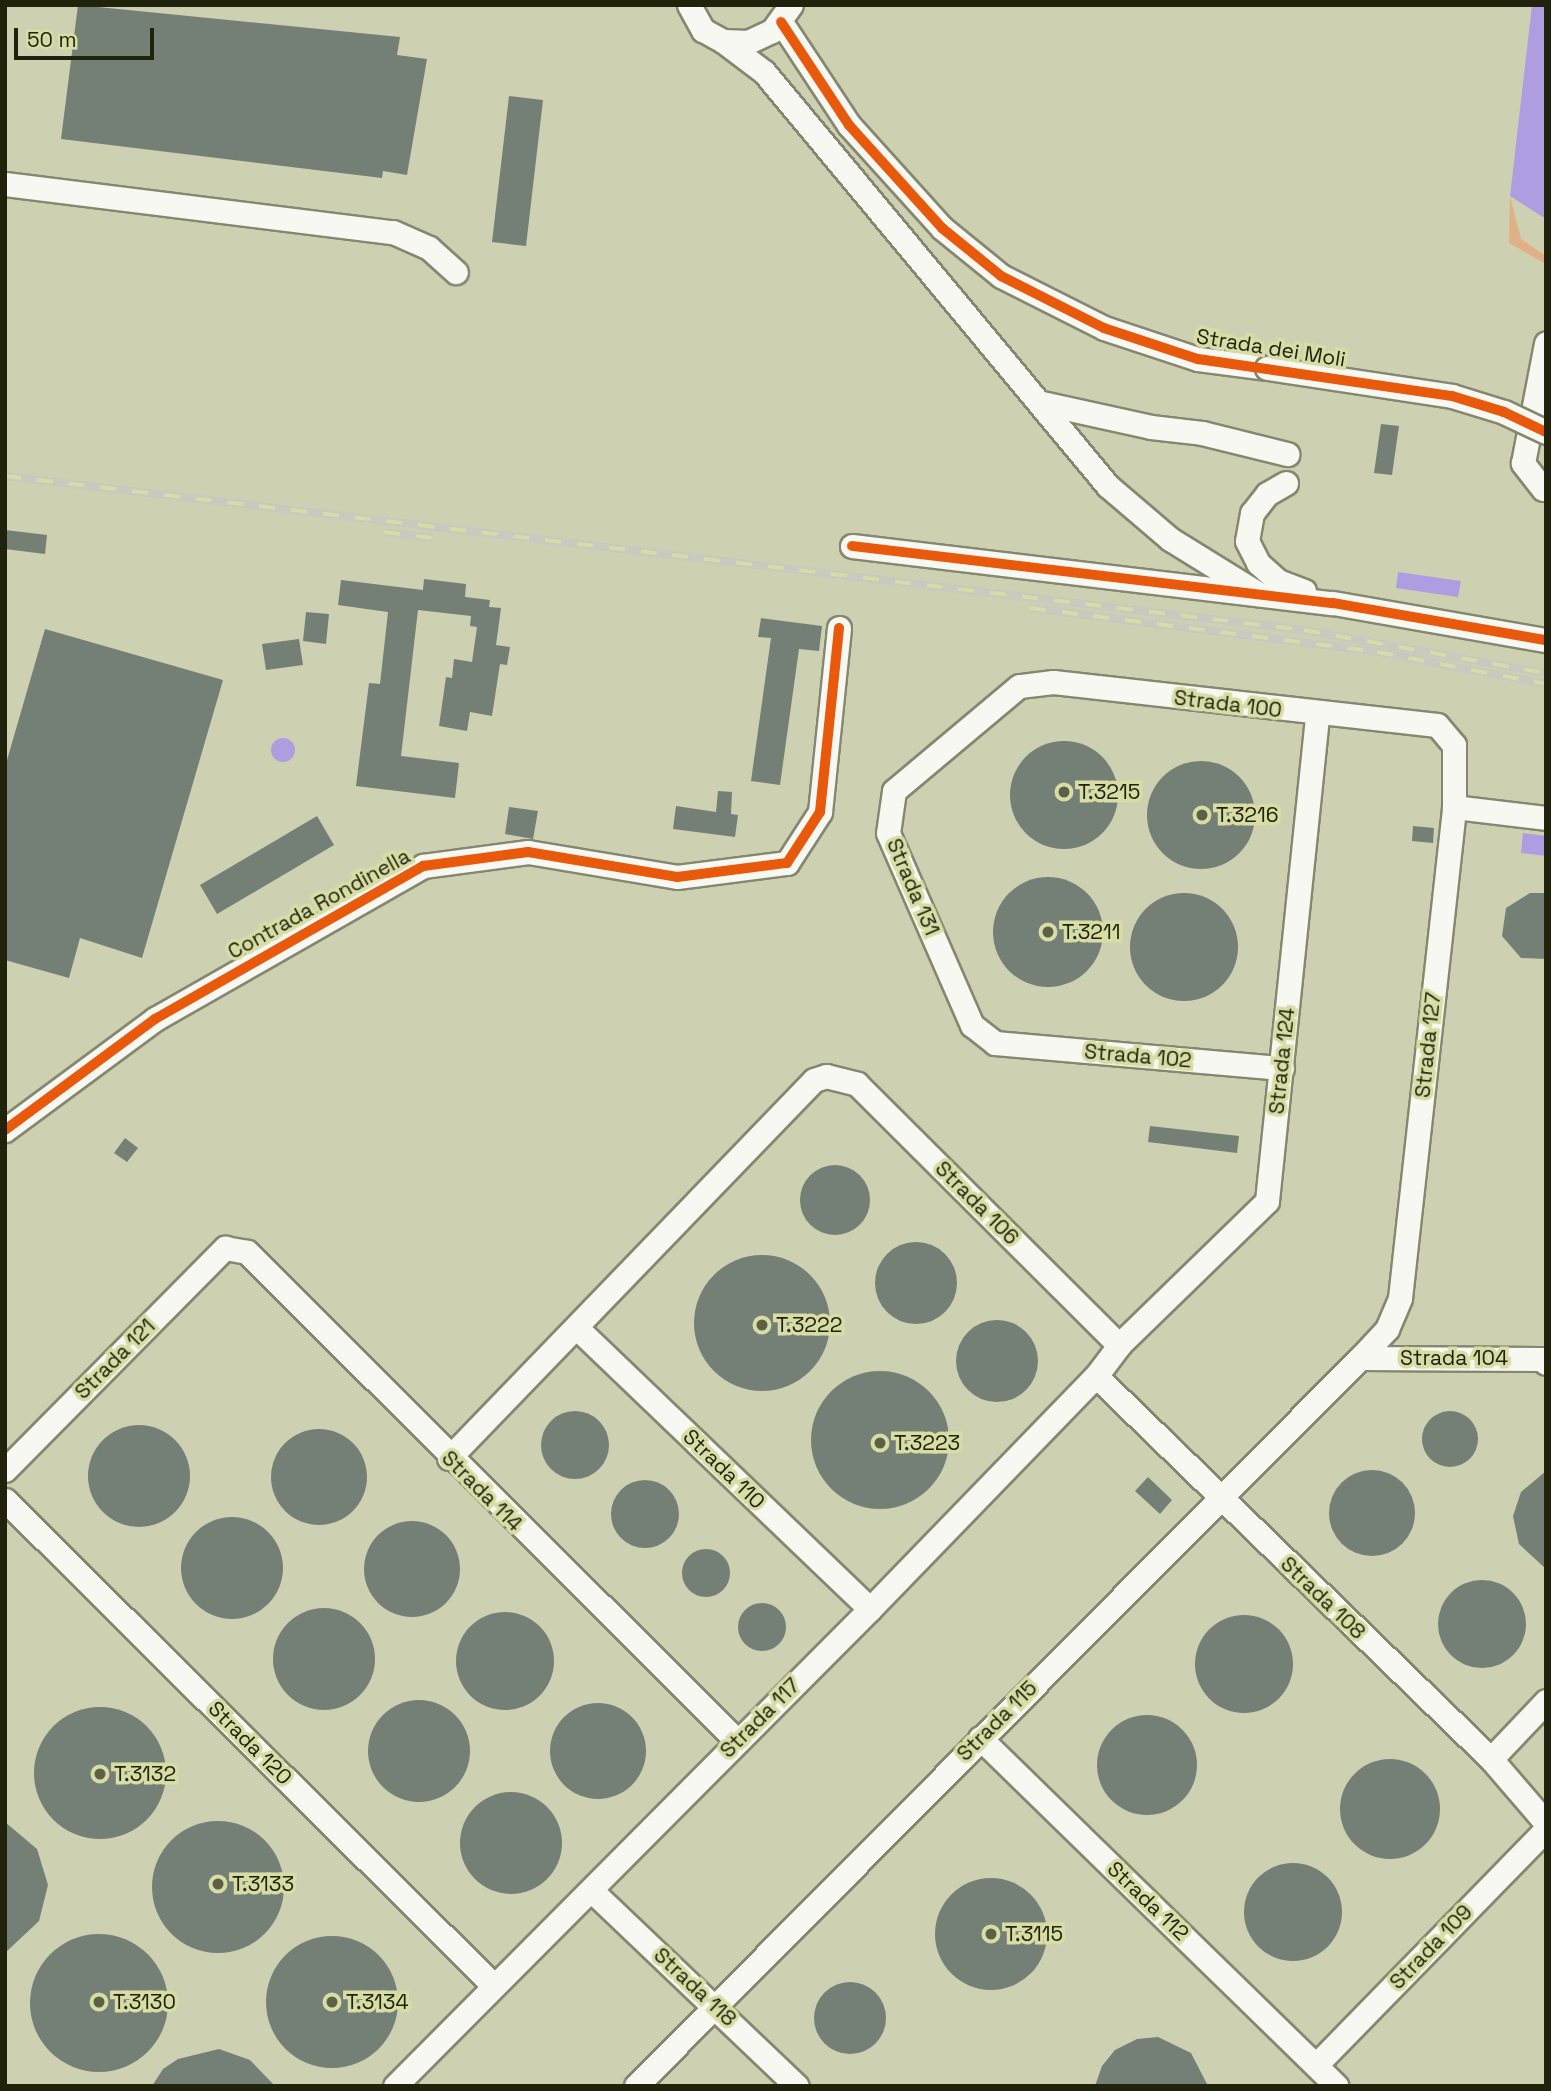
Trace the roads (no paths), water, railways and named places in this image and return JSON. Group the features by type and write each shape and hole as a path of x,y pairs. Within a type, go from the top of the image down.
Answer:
{"street":[{"path":"687,6 703,30 723,41 764,72 1042,403 1108,486 1170,540 1259,594"},
{"path":"723,41 748,42 786,14"},
{"name":"Strada dei Moli","path":"786,14 849,125 942,228 1001,275 1104,328 1198,359 1452,396 1504,412 1546,432"},
{"path":"5,184 393,232 429,248 456,272"},
{"path":"1543,489 1523,463 1546,343"},
{"path":"1042,403 1151,427 1202,433 1287,454"},
{"path":"1286,483 1267,494 1252,513 1247,541 1258,563 1278,581 1333,603"},
{"path":"852,546 1333,603 1546,639"},
{"name":"Contrada Rondinella","path":"5,1130 155,1019 423,866 528,852 677,877 787,863 820,812 839,628"},
{"name":"Strada 100","path":"1019,686 1053,682 1317,715 1437,725"},
{"name":"Strada 131","path":"995,1043 972,1025 888,833 894,791 1019,686"},
{"name":"Strada 124","path":"1119,1345 1267,1200 1317,715"},
{"name":"Strada 127","path":"1360,1358 1387,1329 1400,1298 1454,807 1454,745 1437,725"},
{"path":"1454,807 1546,818"},
{"name":"Strada 102","path":"995,1043 1282,1068"},
{"name":"Strada 106","path":"577,1328 814,1080 826,1076 857,1084 1119,1345"},
{"name":"Strada 114","path":"225,1248 247,1252 449,1458 737,1741"},
{"name":"Strada 121","path":"5,1470 225,1248"},
{"path":"449,1458 577,1328"},
{"name":"Strada 110","path":"577,1328 870,1609"},
{"name":"Strada 117","path":"395,2086 870,1609 1096,1377 1119,1345"},
{"name":"Strada 104","path":"1360,1358 1541,1359 1546,1363"},
{"name":"Strada 115","path":"635,2086 1218,1497 1360,1358"},
{"name":"Strada 108","path":"1096,1377 1491,1759 1546,1823"},
{"name":"Strada 120","path":"5,1500 494,1986"},
{"path":"1491,1759 1546,1701"},
{"name":"Strada 112","path":"980,1738 1336,2086"},
{"name":"Strada 109","path":"1315,2065 1546,1829"},
{"name":"Strada 118","path":"591,1890 716,2006 797,2086"}],"railway":[{"path":"5,476 1304,630 1546,673"},
{"path":"384,532 432,538"},
{"path":"1030,608 1377,652 1546,684"}],"place":[{"name":"T.3215","path":"1064,792"},
{"name":"T.3216","path":"1202,815"},
{"name":"T.3211","path":"1048,932"},
{"name":"T.3222","path":"762,1325"},
{"name":"T.3223","path":"880,1443"},
{"name":"T.3132","path":"100,1774"},
{"name":"T.3133","path":"218,1884"},
{"name":"T.3115","path":"991,1934"},
{"name":"T.3130","path":"99,2002"},
{"name":"T.3134","path":"332,2002"}]}
